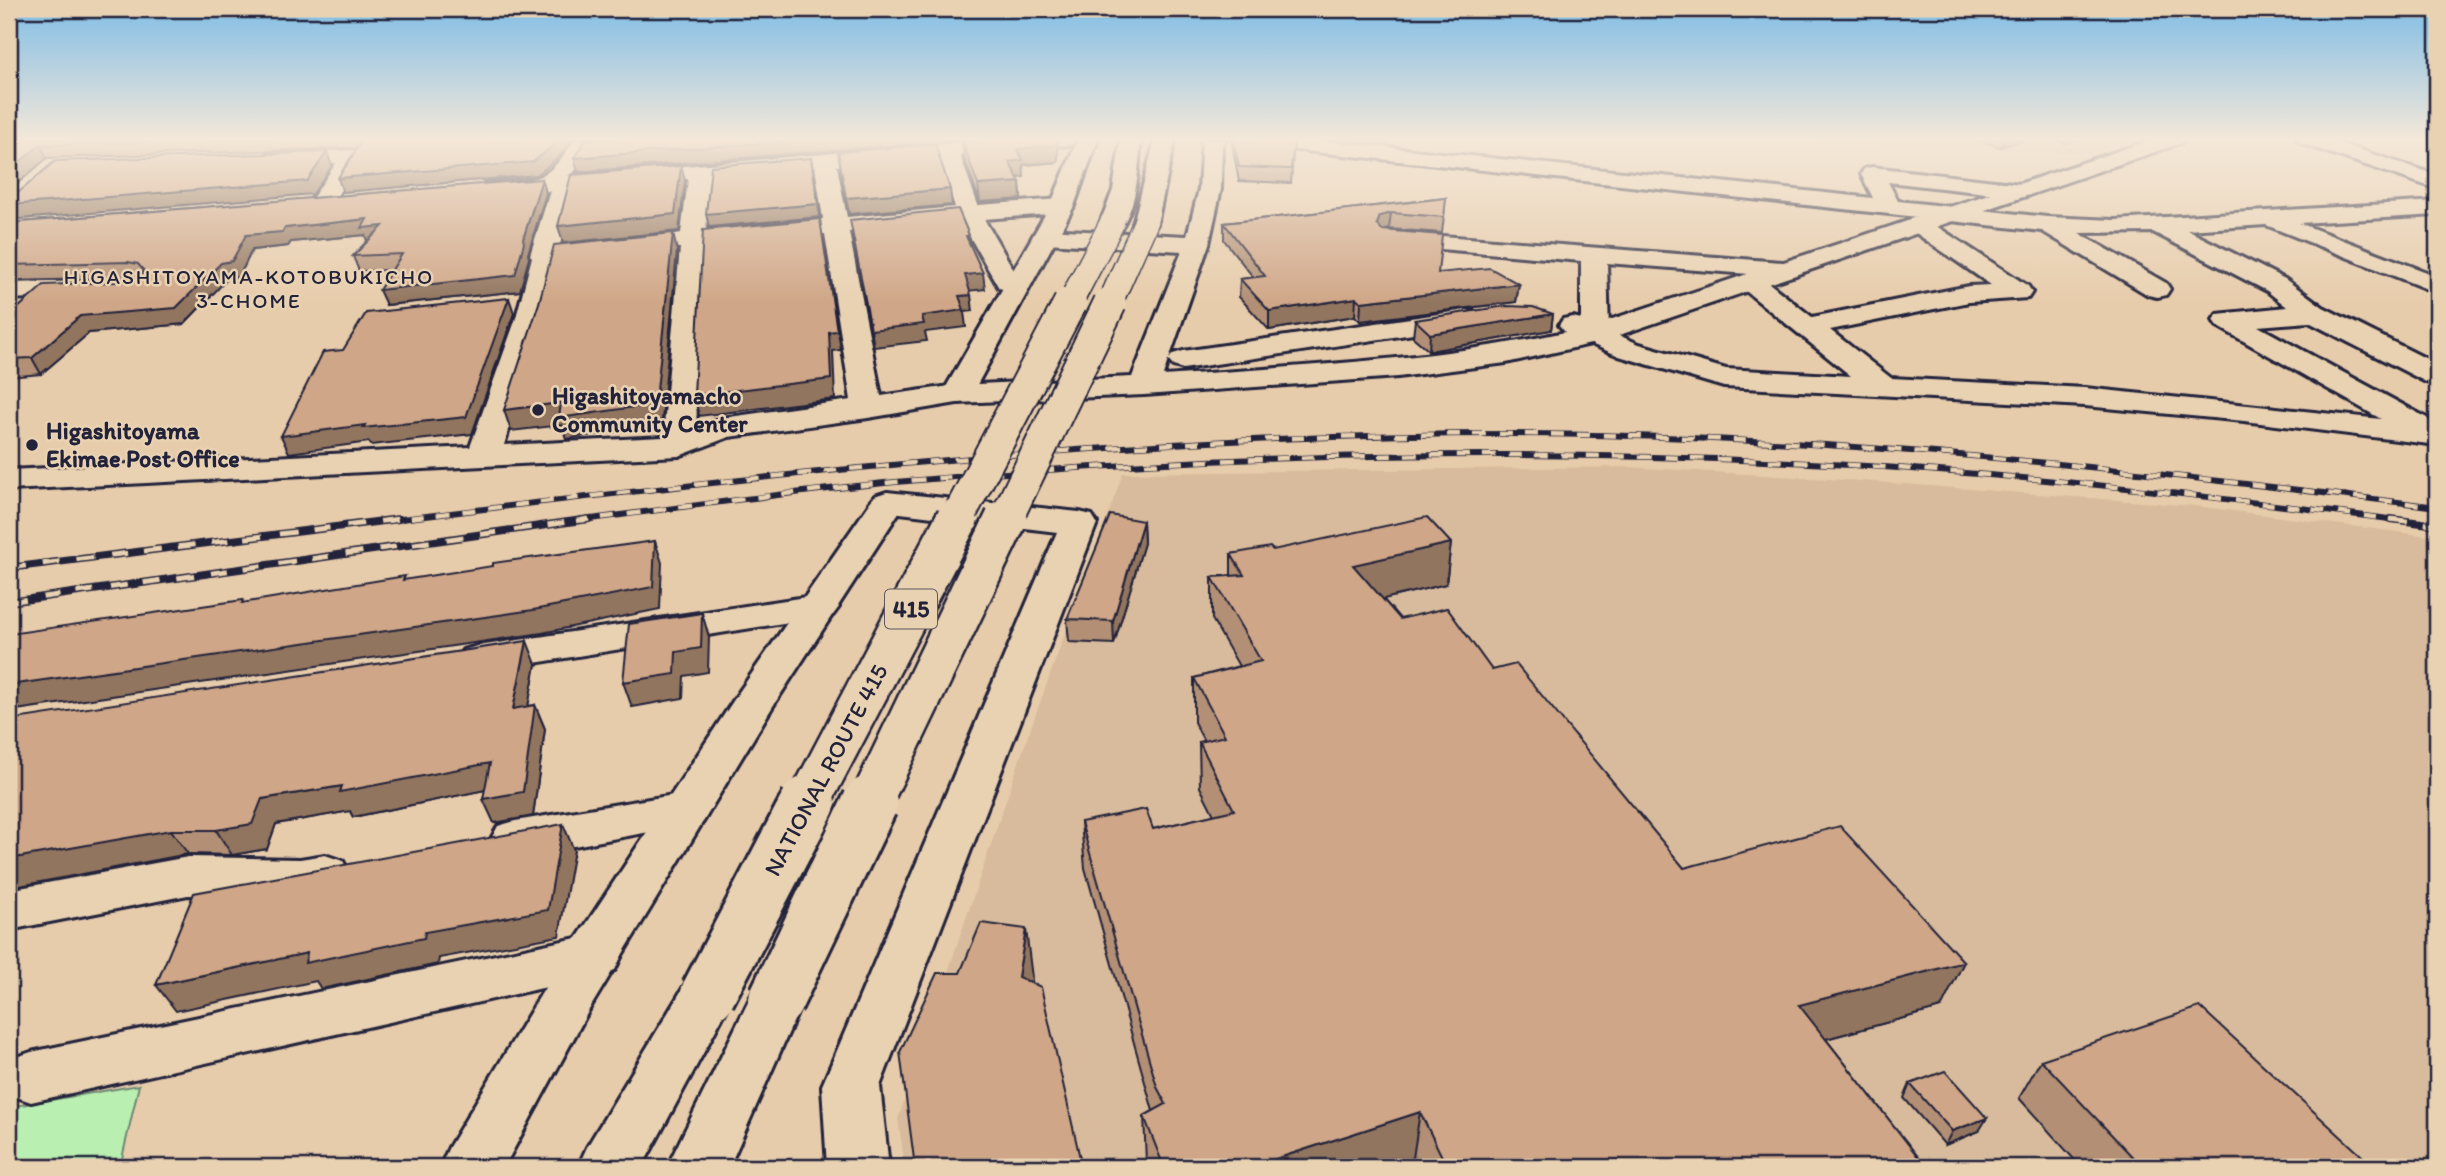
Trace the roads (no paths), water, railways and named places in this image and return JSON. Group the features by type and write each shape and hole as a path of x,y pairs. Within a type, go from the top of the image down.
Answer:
{"main road":[{"path":"321,203 327,194"},
{"path":"485,455 520,301 543,255 552,194"},
{"path":"679,446 698,194"},
{"path":"830,194 868,409"},
{"path":"962,194 969,213 1008,282 1017,285"},
{"path":"957,394 1067,194"},
{"name":"NATIONAL ROUTE 415","path":"698,1167 1121,279 1128,223 1124,194"},
{"name":"NATIONAL ROUTE 415","path":"609,1167 708,994 1128,223 1141,194"},
{"path":"1148,375 1197,244 1209,194"},
{"path":"1765,194 2047,224 2116,227 2437,208"},
{"path":"1883,194 1890,208"},
{"path":"9,480 679,446 722,428 868,409 957,394 1148,375 1398,368 1506,354 1595,334 2010,194"},
{"path":"294,205 349,200"},
{"path":"543,255 1062,206"},
{"path":"2264,219 2437,285"},
{"path":"1807,326 1969,294 2019,292 1919,224"},
{"path":"2047,224 2157,289"},
{"path":"2156,224 2276,285 2313,313 2437,376"},
{"path":"1045,236 1197,244"},
{"path":"1390,239 1787,269"},
{"path":"1594,254 1595,334"},
{"path":"1751,282 1883,386"},
{"path":"13,303 44,290 110,289"},
{"path":"2313,313 2227,320 2436,435"},
{"path":"1148,375 1490,314"},
{"path":"1550,317 1629,350 1724,378 2085,397 2244,412 2436,435"},
{"path":"471,1167 571,992 754,702 887,503 1079,523 851,1086 858,1167"},
{"path":"446,664 819,607"},
{"path":"477,846 686,810"},
{"path":"9,910 188,876 300,878 368,866"},
{"path":"31,1077 596,955"}],"railway":[{"path":"385,521 805,473 1086,449 1227,441 1509,434 1742,440 1974,456 2206,479 2437,507"},
{"path":"576,521 816,490 1008,473 1231,460 1455,455 1678,458 1944,471 2175,493 2405,521"},
{"path":"9,568 399,519"},
{"path":"9,602 589,519"},
{"path":"2391,519 2437,525"}],"place":[{"name":"Higashitoyamacho Community Center","path":"538,410"},
{"name":"Higashitoyama Ekimae Post Office","path":"32,445"}],"district":[{"name":"HIGASHITOYAMA-KOTOBUKICHO 3-CHOME","path":"249,289"}]}
